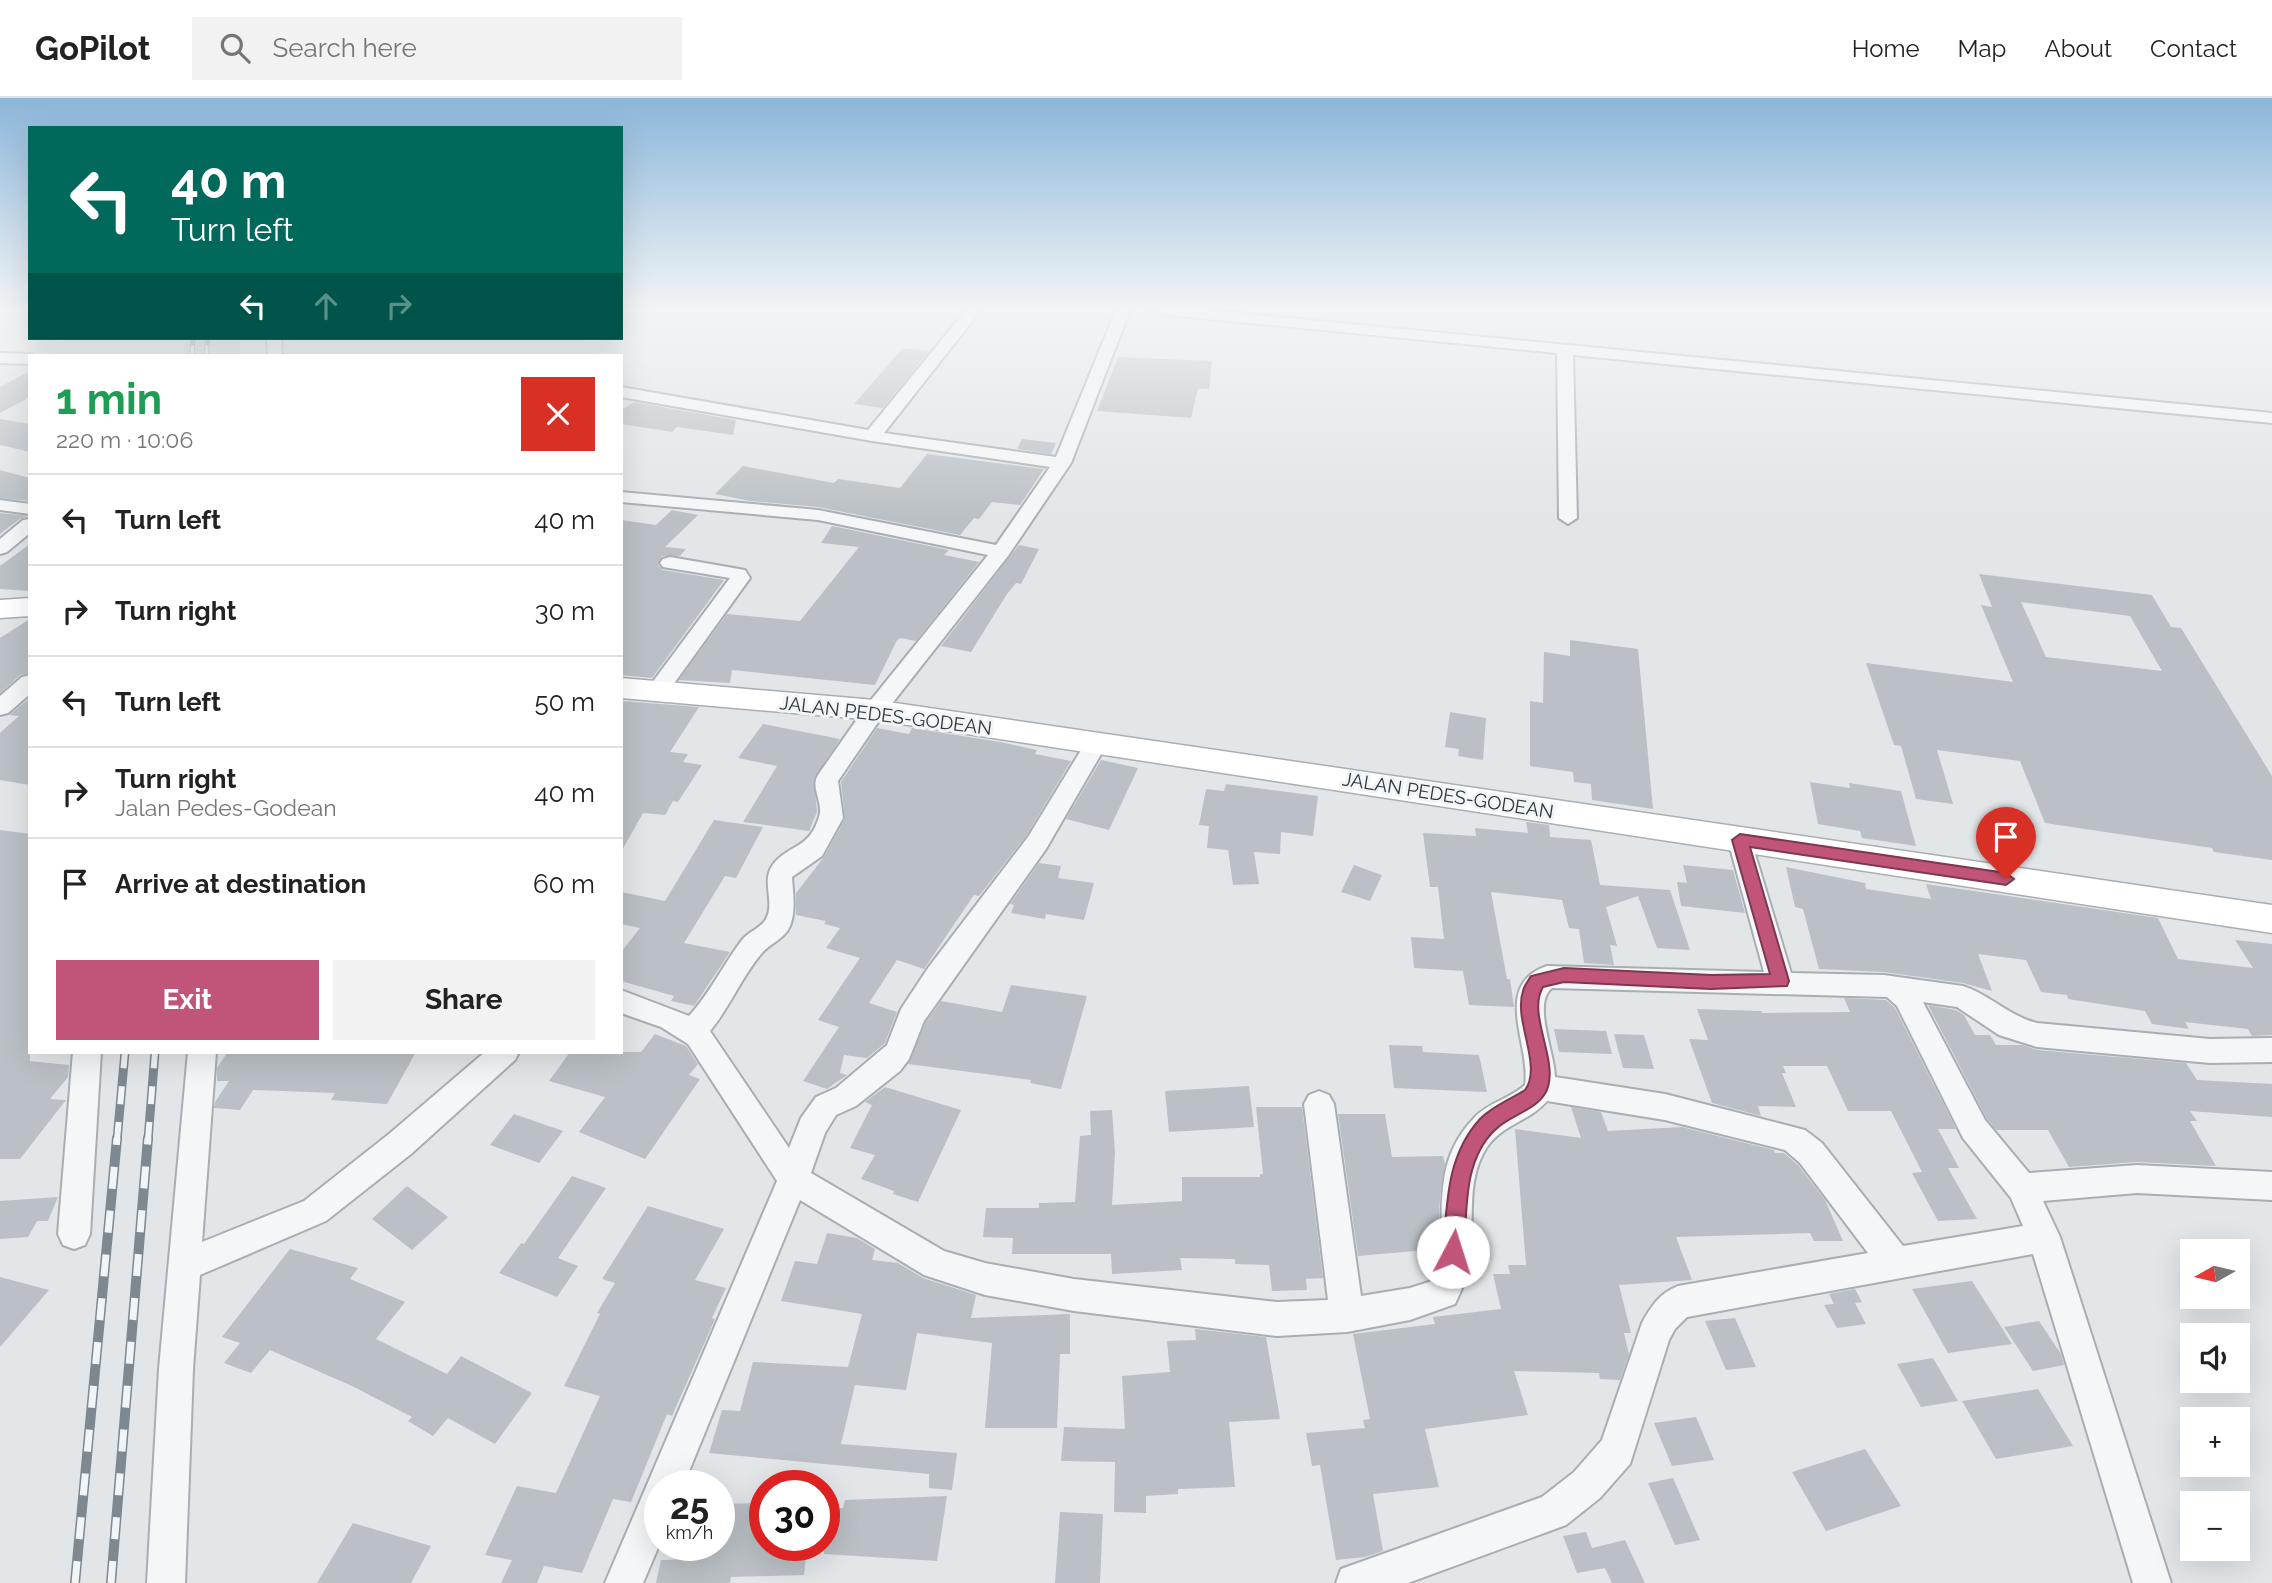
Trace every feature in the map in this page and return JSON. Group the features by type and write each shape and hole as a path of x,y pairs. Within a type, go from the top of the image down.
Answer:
{"street":[{"path":"872,436 918,379"},
{"path":"692,1032 712,1009 753,945 777,926 781,911 779,877 784,868 816,847 832,811 825,781 875,710 1001,552 1032,503 1062,463 1094,379"},
{"path":"1566,379 1568,518"},
{"path":"1870,379 2272,418"},
{"path":"623,392 872,436 1062,463"},
{"path":"623,497 841,518 1001,552"},
{"path":"0,505 28,509"},
{"path":"0,548 28,526"},
{"path":"657,691 740,578 738,573 670,563"},
{"path":"0,609 28,607"},
{"path":"0,708 28,684"},
{"name":"JALAN PEDES-GODEAN","path":"623,688 875,710 1097,741 2272,919"},
{"path":"671,1470 793,1179 811,1126 826,1105 846,1097 890,1062 899,1051 911,1017 938,976 1037,843 1097,741"},
{"path":"1740,840 1780,981"},
{"path":"623,1003 671,1020 698,1036 793,1179 936,1264 985,1279 1074,1294 1276,1319 1347,1315 1410,1304 1443,1293 1451,1272 1462,1165 1488,1123 1532,1096 1539,1087 1541,1072 1530,1010 1531,992 1538,981 1564,975 1884,986 1963,997 2009,1027 2037,1035 2210,1051 2272,1050"},
{"path":"1896,989 1907,998 1974,1129 2022,1188 2044,1237 2152,1583"},
{"path":"74,1234 87,1054"},
{"path":"166,1583 176,1369 202,1054"},
{"path":"185,1265 315,1211 400,1144 503,1054"},
{"path":"1539,1087 1665,1107 1794,1139 1811,1153 1895,1262"},
{"path":"1319,1104 1347,1315"},
{"path":"2022,1188 2137,1179 2272,1186"},
{"path":"1355,1583 1553,1512 1587,1485 1616,1451 1654,1335 1663,1317 1678,1302 2044,1237"},
{"path":"624,1583 644,1535"}],"building":[{"path":"14,379 28,379 28,398 0,413 0,387"},
{"path":"876,379 906,379 883,408 854,404"},
{"path":"1109,379 1210,379 1209,389 1198,389 1191,418 1097,411"},
{"path":"634,402 736,420 733,435 677,427 672,432 623,424 623,409"},
{"path":"0,419 28,424 28,452 0,445"},
{"path":"1022,439 1056,443 1051,454 1017,449"},
{"path":"927,454 1044,469 1020,505 992,502 979,519 974,518 960,535 818,507 750,501 715,494 743,466 834,483 838,479 900,488"},
{"path":"0,470 28,477 28,501 0,498"},
{"path":"672,510 698,515 665,547 686,549 680,556 662,556 658,565 663,570 724,580 652,678 623,675 623,520 656,525"},
{"path":"0,513 28,516 21,518 0,534"},
{"path":"832,526 949,550 944,555 979,562 916,641 901,638 897,640 875,685 732,670 730,683 679,680 727,614 800,621 859,547 821,543"},
{"path":"28,545 28,591 0,589 0,566"},
{"path":"1019,545 1039,549 1021,584 1016,583 1007,594 971,652 941,646"},
{"path":"1979,574 2152,595 2171,627 2181,628 2272,776 2272,860 2214,852 2212,848 2045,823 2020,761 1937,750 1953,804 1916,799 1901,746 1894,745 1866,663 2013,682 1981,605 1992,607","holes":["2021,602 2130,616 2162,671 2046,657"]},
{"path":"28,620 28,673 20,675 0,693 0,638"},
{"path":"1570,640 1638,649 1653,809 1592,800 1591,784 1574,782 1573,772 1530,766 1530,701 1543,703 1544,652 1570,656"},
{"path":"28,700 28,785 0,780 0,733 19,716 9,715"},
{"path":"623,701 699,707 670,752 688,754 683,762 702,765 678,802 673,801 665,815 643,813 623,848"},
{"path":"1450,712 1486,718 1483,760 1458,756 1459,749 1445,747"},
{"path":"763,724 840,739 814,779 817,812 809,831 743,822 777,766 738,758"},
{"path":"877,728 909,734 912,728 1000,742 1037,750 1035,754 1071,761 1026,836 979,896 974,895 924,969 897,960 869,1003 897,1012 885,1043 867,1058 844,1055 840,1073 847,1075 827,1089 803,1081 839,1027 818,1020 860,958 826,948 840,928 824,924 826,921 796,915 796,893 824,857 845,819 841,782"},
{"path":"1101,760 1138,768 1109,830 1066,819"},
{"path":"1810,782 1850,788 1849,783 1901,791 1916,846 1862,838 1860,831 1818,824"},
{"path":"1226,784 1318,796 1313,836 1281,832 1280,854 1254,852 1259,884 1233,885 1228,850 1207,848 1209,826 1199,825 1206,789 1224,791"},
{"path":"714,820 763,827 736,878 725,876 684,943 730,952 694,1006 671,1001 674,996 623,982 623,949 640,928 623,924 623,892 665,901"},
{"path":"1526,822 1549,825 1550,837 1591,840 1600,885 1670,890 1690,950 1657,948 1638,896 1606,907 1617,946 1610,945 1614,965 1584,963 1579,929 1569,928 1562,900 1491,892 1514,1007 1469,1005 1463,971 1414,968 1411,937 1444,939 1438,887 1430,887 1423,833 1476,836 1475,828 1528,833"},
{"path":"0,830 28,834 30,1061 69,1065 68,1077 50,1099 66,1100 20,1159 0,1159"},
{"path":"1039,863 1061,866 1058,878 1094,883 1084,920 1046,914 1045,919 1011,913 1014,905 1010,904"},
{"path":"1354,865 1382,875 1370,901 1341,892"},
{"path":"1683,865 1733,870 1745,913 1681,906 1677,882 1687,883"},
{"path":"1786,867 1865,883 1866,889 1931,899 1926,884 2158,918 2178,959 2253,968 2235,940 2272,944 2272,1035 2252,1036 2248,1029 2185,1022 2189,1029 2152,1024 2145,1011 2041,992 2026,960 1978,954 1992,991 1963,983 1884,972 1819,969 1803,909 1795,907"},
{"path":"1011,985 1087,996 1061,1089 1030,1083 1031,1080 908,1064 926,1022 941,1001 1002,1012"},
{"path":"1844,998 1886,1000 1895,1008 1956,1129 1938,1129 1959,1168 1948,1168 1977,1219 1938,1221 1912,1173 1922,1172 1891,1111 1848,1111 1827,1066 1783,1066 1786,1073 1782,1073 1796,1107 1758,1106 1761,1116 1712,1103 1689,1039 1708,1040 1697,1009 1762,1013 1850,1012"},
{"path":"1928,1005 1956,1010 1964,1015 1975,1035 1990,1035 1996,1045 2023,1045 2037,1050 2186,1063 2197,1080 2272,1084 2272,1117 2190,1111 2197,1121 2190,1121 2216,1166 2137,1162 2069,1167 2048,1130 1996,1130 1987,1119"},
{"path":"1554,1029 1606,1031 1612,1054 1559,1052"},
{"path":"655,1034 686,1046 698,1064 689,1075 700,1079 645,1159 579,1132 605,1097 549,1081 569,1054 641,1052"},
{"path":"1614,1034 1644,1035 1654,1069 1623,1068"},
{"path":"1389,1045 1422,1046 1423,1052 1479,1055 1487,1092 1394,1088"},
{"path":"226,1054 415,1054 387,1104 331,1100 335,1093 253,1090 240,1110 214,1108 229,1081 217,1081 217,1068"},
{"path":"1249,1086 1254,1127 1169,1132 1165,1091"},
{"path":"885,1087 961,1110 918,1202 861,1179 875,1155 850,1148 872,1105 865,1102"},
{"path":"1256,1107 1302,1107 1323,1278 1306,1279 1307,1290 1272,1291 1269,1265 1235,1264 1235,1259 1180,1258 1182,1270 1112,1274 1111,1254 1012,1254 1013,1238 983,1237 986,1208 1039,1208 1039,1203 1075,1202 1080,1136 1091,1135 1090,1111 1112,1110 1115,1153 1112,1205 1182,1201 1182,1177 1260,1177 1260,1174 1263,1174"},
{"path":"1571,1107 1601,1112 1608,1131 1682,1127 1774,1150 1775,1153 1784,1153 1798,1165 1825,1200 1843,1241 1814,1241 1810,1233 1676,1237 1692,1280 1619,1285 1631,1333 1624,1333 1629,1354 1620,1380 1600,1379 1599,1373 1514,1371 1528,1415 1425,1429 1439,1487 1373,1494 1383,1551 1365,1557 1336,1560 1320,1465 1312,1466 1306,1433 1365,1428 1363,1420 1370,1419 1353,1334 1435,1324 1433,1317 1501,1309 1493,1274 1510,1274 1508,1265 1526,1265 1515,1129 1581,1138"},
{"path":"514,1114 563,1131 539,1163 490,1145"},
{"path":"1338,1114 1385,1114 1392,1157 1443,1156 1445,1164 1437,1249 1358,1256"},
{"path":"572,1176 606,1188 558,1258 578,1266 557,1297 499,1273 521,1243 524,1244"},
{"path":"407,1186 448,1217 412,1250 372,1219"},
{"path":"58,1197 48,1221 37,1221 28,1237 0,1239 0,1201"},
{"path":"648,1206 724,1229 695,1280 726,1288 672,1416 667,1414 631,1502 613,1499 582,1573 544,1566 537,1583 501,1583 512,1560 485,1555 517,1486 556,1493 600,1396 564,1386 600,1314 597,1313 615,1283 602,1279"},
{"path":"827,1233 857,1238 875,1249 872,1260 898,1263 923,1278 976,1295 971,1318 1070,1314 1070,1354 1060,1354 1057,1428 985,1428 992,1343 917,1333 906,1390 855,1385 841,1444 957,1453 952,1490 929,1488 929,1474 709,1453 722,1410 740,1411 753,1362 848,1367 862,1314 781,1301 795,1261 817,1264"},
{"path":"290,1249 358,1268 350,1279 405,1302 376,1339 447,1374 461,1356 532,1393 495,1444 448,1418 433,1436 408,1421 412,1417 352,1386 270,1350 251,1373 224,1363 240,1343 222,1337"},
{"path":"0,1277 49,1290 0,1347"},
{"path":"1972,1281 2012,1344 1948,1353 1912,1289"},
{"path":"1855,1289 1862,1302 1855,1303 1866,1324 1837,1328 1824,1305 1834,1304 1829,1294"},
{"path":"1735,1318 1756,1367 1726,1370 1705,1321"},
{"path":"2039,1321 2061,1354 2064,1365 2033,1371 2004,1327"},
{"path":"1195,1329 1266,1337 1280,1419 1229,1422 1235,1487 1178,1489 1178,1494 1146,1496 1146,1513 1114,1512 1115,1462 1061,1461 1064,1427 1125,1429 1122,1376 1170,1372 1167,1341 1196,1340"},
{"path":"1933,1358 1958,1401 1921,1407 1897,1364"},
{"path":"2038,1389 2073,1446 1996,1459 1962,1401"},
{"path":"1696,1417 1714,1460 1672,1466 1654,1423"},
{"path":"1865,1449 1901,1506 1826,1531 1792,1472"},
{"path":"1673,1478 1700,1540 1675,1545 1648,1483"},
{"path":"947,1496 937,1561 840,1555 840,1508 843,1508 845,1500"},
{"path":"749,1503 749,1561 805,1561 804,1575 731,1577 730,1583 656,1583 661,1561 735,1561 735,1504"},
{"path":"1060,1512 1103,1514 1100,1583 1055,1583"},
{"path":"353,1523 431,1546 411,1583 317,1583"},
{"path":"1586,1532 1592,1548 1625,1540 1645,1583 1612,1583 1605,1568 1577,1573 1563,1536"}],"railway":[{"path":"117,1140 125,1054"},
{"path":"148,1140 155,1054"},
{"path":"75,1583 117,1138"},
{"path":"111,1583 148,1138"}],"route":[{"path":"1453,1252 1460,1177 1469,1150 1488,1123 1532,1096 1539,1087 1541,1072 1530,1010 1531,992 1538,981 1564,975 1711,982 1780,981 1740,840 2006,879"}]}
